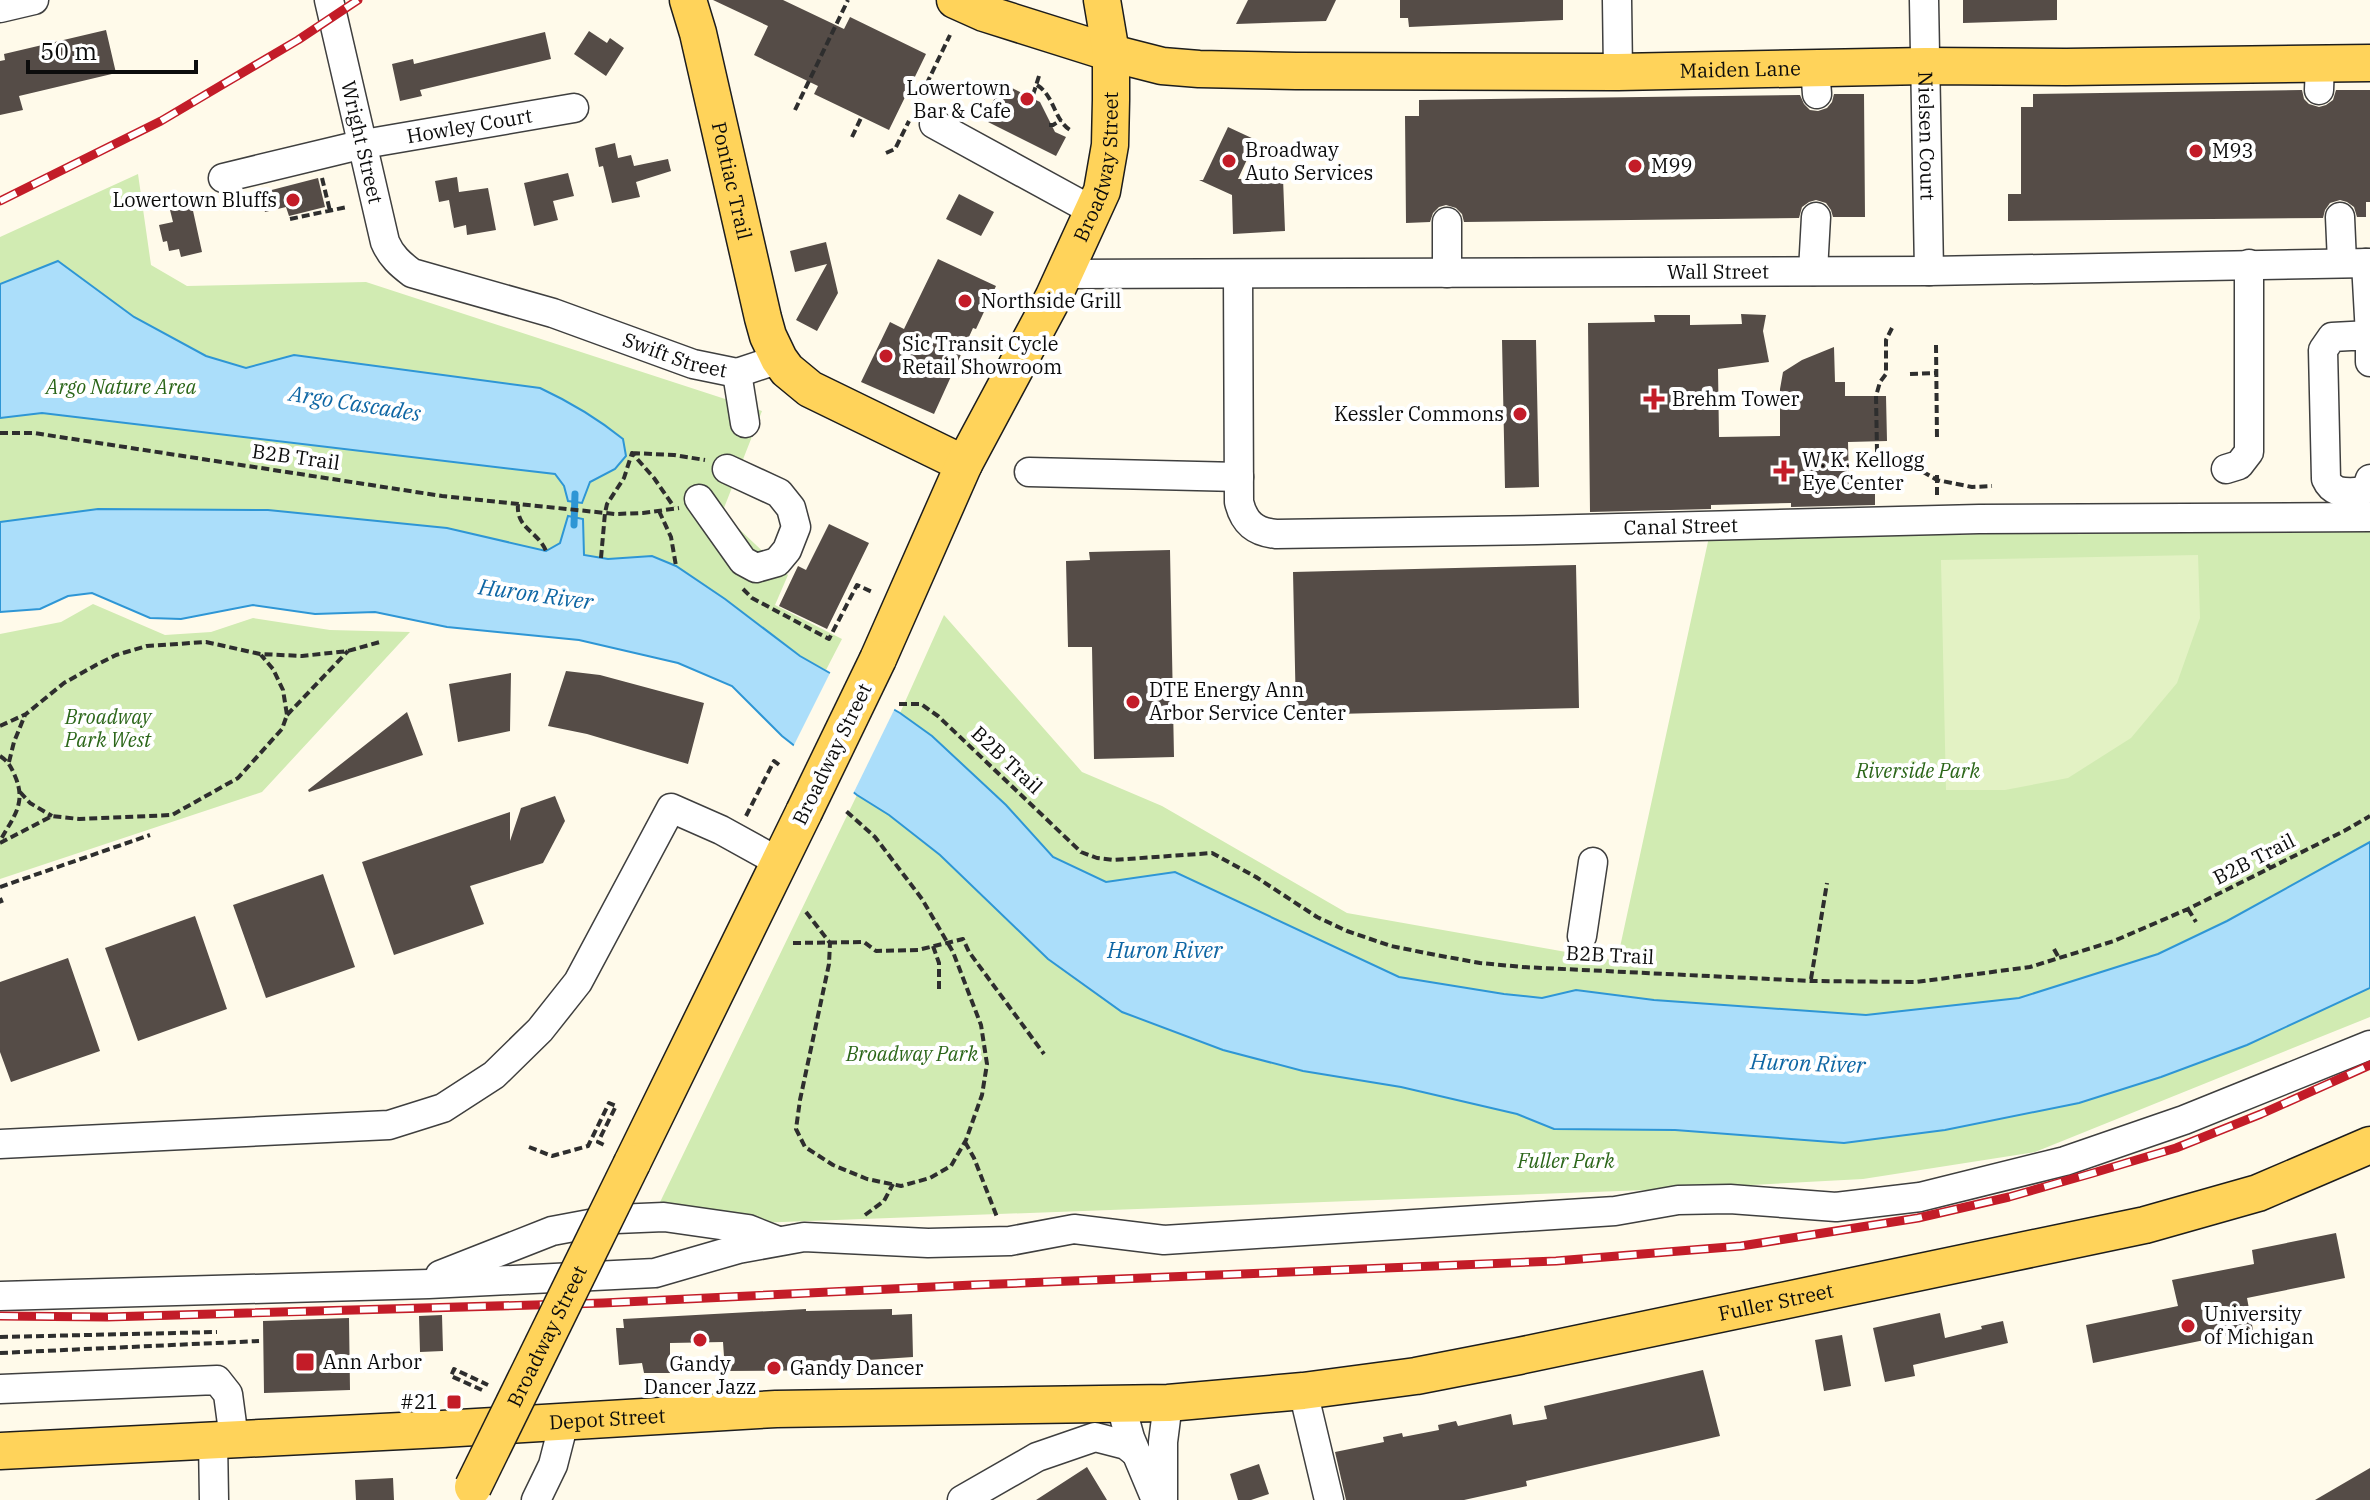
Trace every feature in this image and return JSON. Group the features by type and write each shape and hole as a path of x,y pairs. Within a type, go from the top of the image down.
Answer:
{"main road":[{"name":"Pontiac Trail","path":"688,0 763,318 779,359"},
{"name":"Broadway Street","path":"469,1496 618,1154 779,862 878,659 964,464 1064,274 1102,191 1110,145 1111,53 1102,0"},
{"name":"Maiden Lane","path":"976,4 1111,53 1162,66 1199,69 1618,72 1816,81 1925,66 2066,67 2320,77 2370,63"},
{"path":"779,359 810,389 964,464"},
{"name":"Fuller Street","path":"1168,1403 1303,1391 1416,1376 2145,1225 2258,1193 2370,1145"},
{"name":"Depot Street","path":"0,1451 776,1409 1168,1403"}],"street":[{"path":"0,8 34,0"},
{"name":"Wright Street","path":"329,0 385,242 395,259 412,273"},
{"path":"1617,0 1618,72"},
{"name":"Nielsen Court","path":"1924,0 1929,271"},
{"name":"Howley Court","path":"223,178 364,144 574,108"},
{"path":"920,117 1093,211"},
{"path":"1813,271 1816,217"},
{"path":"2340,217 2359,263 2370,335 2370,362"},
{"path":"1447,222 1447,273"},
{"name":"Wall Street","path":"1064,274 1929,271 2359,263"},
{"path":"2226,469 2239,465 2249,452 2249,264"},
{"name":"Swift Street","path":"412,273 553,313 693,364 737,373 779,359"},
{"name":"Canal Street","path":"1238,274 1239,502 1242,513 1260,532 1537,530 1979,519 2370,517"},
{"path":"2370,335 2332,337 2323,350 2326,479 2337,492 2361,492 2370,479"},
{"path":"737,373 745,423"},
{"path":"687,504 743,561 756,568 777,562 787,550 796,527 791,508 779,493 727,469"},
{"path":"1029,472 1239,477"},
{"path":"0,1144 389,1125 443,1108 494,1075 540,1030 578,982 671,808 721,830 779,862"},
{"path":"1582,936 1593,862"},
{"path":"0,1296 417,1284 655,1273 738,1249 804,1237 928,1243 1017,1239 1074,1229 1164,1240 1615,1211 1678,1200 1730,1199 1836,1207 1920,1197 2080,1156 2184,1120 2370,1045"},
{"path":"417,1284 552,1231 616,1219 664,1217 748,1229 778,1241"},
{"path":"0,1389 217,1380 228,1394 214,1500"},
{"path":"1303,1391 1329,1500"},
{"path":"1120,1402 1126,1426 1156,1500"},
{"path":"1163,1500 1163,1442 1168,1403"},
{"path":"536,1500 553,1465 564,1422"},
{"path":"962,1500 1037,1457 1095,1437 1126,1445 1136,1453"}],"path":[{"path":"795,110 848,0"},
{"path":"886,153 895,149 920,117 950,35"},
{"path":"1033,95 1039,76"},
{"path":"1037,85 1046,90 1061,120 1072,131"},
{"path":"852,137 861,118"},
{"path":"1049,125 1061,120"},
{"path":"317,156 330,211"},
{"path":"290,219 347,207"},
{"path":"1892,328 1886,340 1889,374 1880,382 1876,396 1877,451 1894,466 1913,466 1937,478 1972,487 1992,486"},
{"path":"1936,345 1937,438"},
{"path":"1910,374 1937,373"},
{"name":"B2B Trail","path":"0,433 48,435 442,496 587,512"},
{"path":"632,453 674,455 713,462 727,469"},
{"path":"632,453 654,478 687,504"},
{"path":"601,558 607,504 624,478 632,453"},
{"path":"518,504 517,514 521,523 542,541 546,551"},
{"path":"659,511 671,537 676,566"},
{"path":"829,639 857,585 872,592"},
{"path":"0,726 26,714 64,683 96,665 147,646 206,642 260,654 302,656 348,651 380,642"},
{"path":"20,792 30,803 52,816 79,819 172,815 238,778 282,729 287,715 348,651"},
{"path":"260,654 273,669 283,690 287,715"},
{"name":"B2B Trail","path":"899,704 921,704 938,716 1081,852 1113,860 1212,853 1256,877 1317,917 1347,931 1391,946 1480,963 1522,967 1811,981 1916,982 2030,967 2114,941 2188,909 2370,816"},
{"path":"0,842 20,806 20,792 9,762 26,714"},
{"path":"0,756 9,762"},
{"path":"746,816 774,761 782,767"},
{"path":"806,912 830,943 829,964 796,1129 805,1147 833,1165 867,1179 901,1186 930,1178 951,1166 965,1142 982,1095 987,1064 981,1025 947,943 922,899 875,837 846,811"},
{"path":"0,842 52,816"},
{"path":"0,887 150,835"},
{"path":"2265,860 2270,869"},
{"path":"1811,981 1827,883"},
{"path":"2188,909 2196,922"},
{"path":"793,943 864,942 876,951 918,950 963,939 969,952 1044,1054"},
{"path":"933,946 939,963 939,991"},
{"path":"2054,949 2059,958"},
{"path":"1768,971 1768,979"},
{"path":"529,1147 552,1156 588,1146 609,1103 616,1106 598,1142 618,1154"},
{"path":"965,1142 1000,1224 1017,1239"},
{"path":"0,1337 217,1332"},
{"path":"0,1353 259,1341"},
{"path":"482,1390 451,1376 454,1369 488,1385"}],"green space":[{"name":"Argo Nature Area","path":"138,174 151,265 187,286 366,282 762,411 722,513 788,575 775,605 842,639 826,670 800,656 652,556 607,559 584,555 583,519 568,516 560,543 546,551 447,528 268,510 98,509 0,522 0,237"},
{"name":"Riverside Park","path":"2370,530 2370,842 2227,921 2158,954 2019,998 1866,1015 1654,1000 1576,990 1542,998 1399,977 1175,872 1106,882 1053,857 1006,805 932,736 900,713 944,615 1082,772 1162,806 1347,913 1617,961 1709,537"},
{"path":"2198,555 2200,618 2177,683 2131,738 2068,778 2005,790 1946,790 1941,560"},
{"name":"Broadway Park West","path":"93,604 165,635 211,632 253,618 330,630 410,632 262,792 0,879 0,634 61,622"},
{"name":"Broadway Park","path":"857,795 889,815 940,855 1048,959 1122,1012 1223,1050 1303,1071 1401,1087 1518,1114 1555,1129 1739,1134 2161,1077 2247,1045 2370,988 2370,1017 2035,1152 1863,1179 1675,1189 648,1227"}],"water":[{"path":"58,261 134,317 206,356 246,368 294,355 540,388 583,411 623,439 626,456 615,469 590,482 582,503 568,501 564,486 555,474 42,413 0,418 0,284"},
{"name":"Huron River","path":"98,509 268,510 447,528 546,551 560,543 568,516 583,519 584,555 608,559 652,556 676,566 800,656 900,713 932,736 1006,805 1053,857 1106,882 1175,872 1399,977 1542,998 1576,990 1654,1000 1866,1015 2019,998 2158,954 2227,921 2370,842 2370,988 2247,1045 2161,1077 2079,1103 1945,1130 1844,1143 1675,1130 1554,1129 1517,1114 1401,1087 1303,1071 1223,1050 1122,1012 1048,959 940,855 782,736 732,686 678,663 579,640 447,627 375,612 315,614 253,605 181,619 150,618 92,593 68,596 40,609 0,612 0,522"}],"pier":[{"path":"832,669 896,706 852,796 792,749"}],"building":[{"path":"713,0 783,0 844,29 850,17 926,54 889,130 814,94 818,86 754,55 768,26"},
{"path":"1248,0 1336,0 1326,21 1236,24"},
{"path":"1400,0 1563,0 1563,20 1409,27 1408,18 1400,18"},
{"path":"1963,0 2057,0 2057,20 1963,23"},
{"path":"106,30 116,73 19,96 23,110 0,115 0,61 5,60 4,54"},
{"path":"589,31 607,43 610,38 624,48 606,76 574,54"},
{"path":"545,32 551,59 420,90 422,96 400,101 392,64 413,59 414,64"},
{"path":"1002,83 1040,102 1055,132 1066,137 1056,156 984,120"},
{"name":"M93","path":"2302,90 2309,104 2319,107 2333,100 2336,90 2370,90 2370,202 2366,202 2366,217 2357,217 2354,207 2340,200 2330,203 2323,218 2008,221 2008,194 2021,194 2021,107 2033,107 2033,94"},
{"name":"M99","path":"1834,94 1864,94 1865,217 1833,217 1826,203 1816,200 1802,207 1799,218 1464,222 1456,208 1446,205 1433,213 1430,222 1406,223 1405,116 1419,116 1419,100 1800,95 1810,110 1818,111 1827,108"},
{"path":"1228,127 1256,140 1238,179 1283,178 1285,231 1233,234 1232,195 1199,180 1203,180"},
{"path":"615,143 618,158 631,155 634,166 668,159 671,171 636,182 640,197 612,203 595,148"},
{"path":"568,173 574,196 553,201 558,220 534,226 524,183"},
{"path":"457,177 459,192 488,188 496,230 467,235 466,225 454,228 449,200 439,202 435,181"},
{"name":"Lowertown Bluffs","path":"318,178 325,207 289,216 286,207 265,212 260,193"},
{"path":"959,194 994,212 981,236 946,219"},
{"path":"190,197 202,252 181,257 179,249 169,251 159,225 173,222 168,202"},
{"path":"826,242 838,293 817,331 796,320 827,264 795,272 790,251"},
{"path":"938,259 996,286 934,414 861,382 890,322 904,329"},
{"path":"1741,314 1766,315 1763,331 1769,362 1718,369 1719,437 1780,436 1783,372 1802,360 1834,347 1835,382 1845,382 1845,396 1886,396 1887,441 1848,442 1849,486 1875,486 1875,505 1791,507 1791,503 1711,505 1711,509 1590,512 1588,323 1655,322 1654,315 1690,315 1690,325 1742,324"},
{"name":"Kessler Commons","path":"1502,340 1536,340 1539,487 1505,488"},
{"path":"829,524 869,543 827,629 779,606 798,566 806,570"},
{"name":"DTE Energy Ann Arbor Service Center","path":"1170,550 1174,757 1094,759 1092,647 1068,647 1066,561 1090,560 1089,552"},
{"path":"1576,565 1579,708 1296,715 1293,572"},
{"path":"566,671 600,675 704,703 688,764 587,734 548,726"},
{"path":"511,673 510,731 458,742 449,684"},
{"path":"407,712 423,755 309,792 308,790"},
{"path":"555,796 565,821 543,863 470,886 484,924 394,955 362,862 510,812 510,841 521,808"},
{"path":"323,874 355,967 266,998 233,905"},
{"path":"195,916 227,1009 138,1041 105,948"},
{"path":"68,958 100,1051 11,1082 0,1052 0,982"},
{"path":"2336,1233 2345,1278 2247,1298 2253,1330 2093,1363 2086,1325 2178,1306 2172,1280 2254,1264 2252,1250"},
{"path":"806,1309 892,1309 892,1315 912,1314 913,1357 853,1361 853,1370 725,1371 723,1342 670,1343 670,1373 644,1373 642,1363 619,1365 616,1328 624,1328 623,1319"},
{"path":"1940,1313 1945,1338 2003,1321 2008,1343 1913,1365 1915,1376 1885,1382 1873,1328"},
{"path":"442,1315 443,1351 420,1352 419,1316"},
{"path":"349,1318 350,1390 264,1393 263,1321"},
{"path":"1842,1335 1851,1386 1824,1391 1815,1340"},
{"path":"1703,1370 1720,1436 1526,1481 1527,1486 1464,1500 1346,1500 1335,1452 1384,1442 1383,1437 1402,1433 1403,1437 1439,1430 1438,1425 1456,1421 1458,1426 1511,1414 1513,1425 1547,1419 1544,1406"},
{"path":"1259,1464 1269,1494 1251,1500 1238,1500 1230,1474"},
{"path":"1087,1467 1107,1500 1036,1500"},
{"path":"2370,1468 2370,1500 2315,1500"},
{"path":"393,1478 394,1500 356,1500 355,1480"}],"waterway":[{"name":"Argo Cascades","path":"574,525 575,494"}],"railway":[{"path":"0,201 161,121 298,40 358,0"},
{"path":"0,1316 107,1317 603,1303 1556,1261 1741,1246 1918,1218 2093,1173 2176,1148 2370,1065"}],"place":[{"name":"Lowertown Bar & Cafe","path":"1027,99"},
{"name":"M93","path":"2196,151"},
{"name":"Broadway Auto Services","path":"1229,161"},
{"name":"M99","path":"1635,166"},
{"name":"Lowertown Bluffs","path":"293,200"},
{"name":"Northside Grill","path":"965,301"},
{"name":"Sic Transit Cycle Retail Showroom","path":"886,356"},
{"name":"Brehm Tower","path":"1654,399"},
{"name":"Kessler Commons","path":"1520,414"},
{"name":"W. K. Kellogg Eye Center","path":"1784,471"},
{"name":"DTE Energy Ann Arbor Service Center","path":"1133,702"},
{"name":"University of Michigan","path":"2188,1326"},
{"name":"Gandy Dancer Jazz","path":"700,1340"},
{"name":"Ann Arbor","path":"305,1362"},
{"name":"Gandy Dancer","path":"774,1368"},
{"name":"#21","path":"454,1402"}],"park label":[{"name":"Fuller Park","path":"1566,1161"}]}
